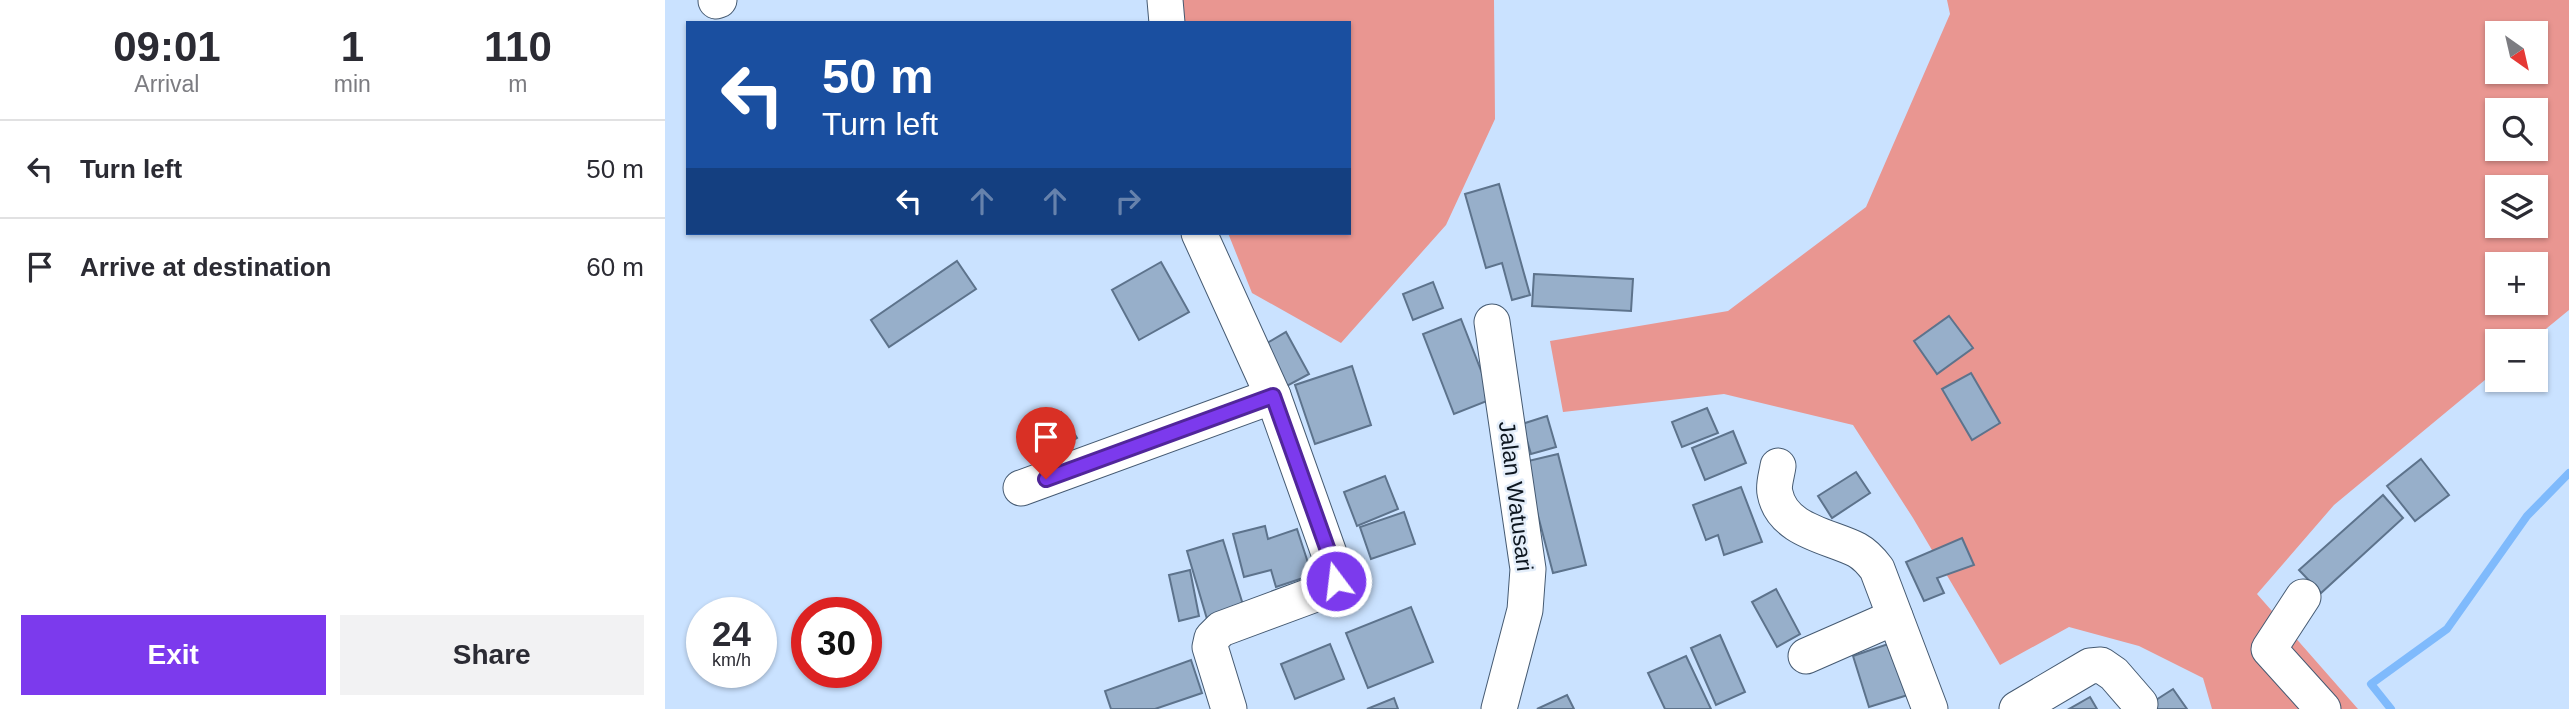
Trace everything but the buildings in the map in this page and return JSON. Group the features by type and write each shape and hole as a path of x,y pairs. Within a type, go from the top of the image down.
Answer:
{"street":[{"path":"1165,0 1167,21"},
{"path":"1200,235 1273,396 1336,573 1336,581 1329,589 1221,629 1212,638 1210,647 1229,709"},
{"name":"Jalan Watusari","path":"1492,322 1528,569 1525,610 1499,709"},
{"path":"1021,488 1273,396"},
{"path":"1778,466 1774,492 1791,519 1807,530 1867,556 1878,569 1930,709"},
{"path":"2303,597 2269,649 2323,709"},
{"path":"1806,656 1895,617"},
{"path":"2017,709 2090,666 2101,666 2114,674 2140,704"}],"shaded area":[{"path":"1180,0 1494,0 1495,119 1446,225 1341,343 1252,293 1229,235 1351,235 1351,21 1182,21"},
{"path":"1947,0 2569,0 2569,310 2546,329 2485,329 2485,380 2334,505 2257,594 2358,709 2212,709 2203,678 2139,646 2069,627 2000,665 1913,518 1853,425 1724,394 1563,412 1550,341 1728,311 1866,207 1950,14"}],"waterway":[{"path":"2391,709 2371,684 2447,629 2527,516 2569,473"}],"route":[{"path":"1046,479 1273,396 1336,573 1336,581"}]}
